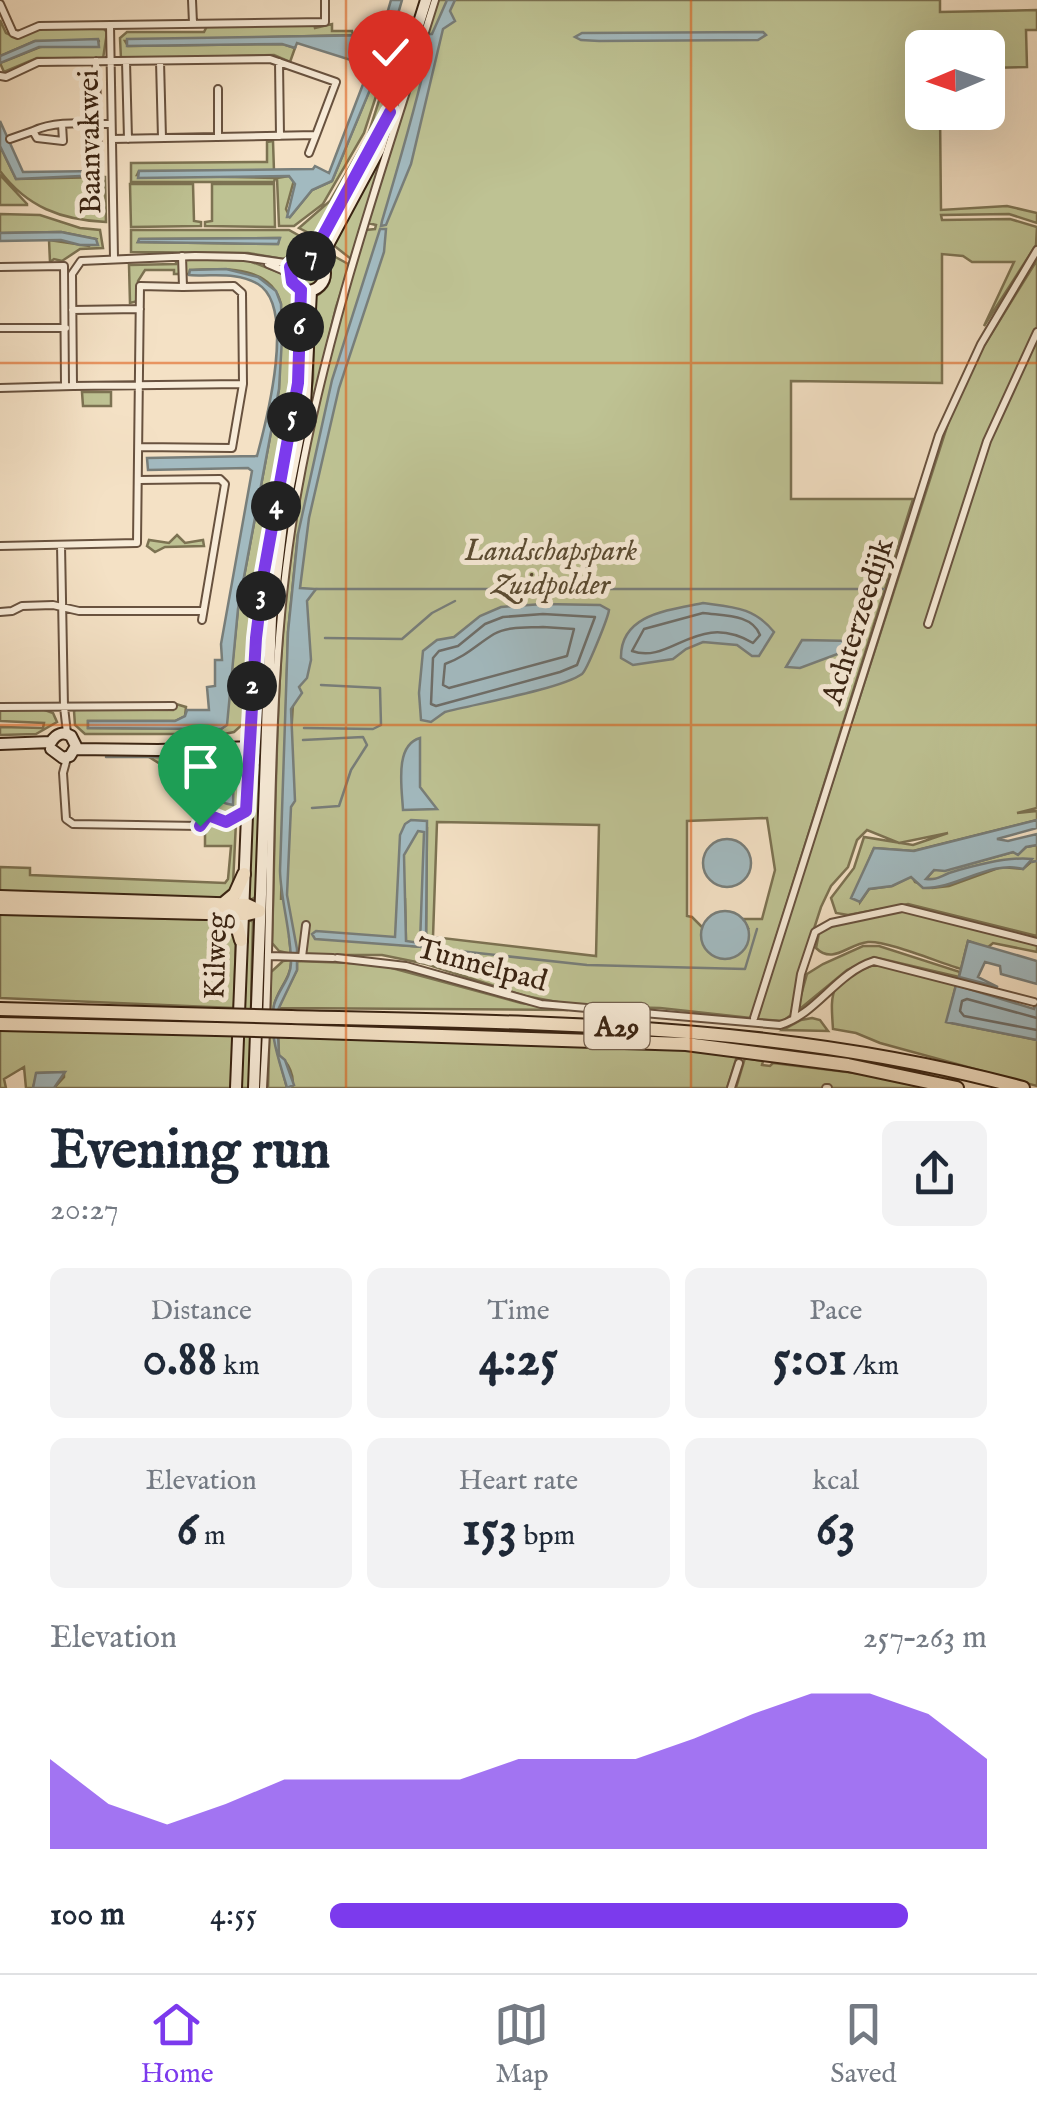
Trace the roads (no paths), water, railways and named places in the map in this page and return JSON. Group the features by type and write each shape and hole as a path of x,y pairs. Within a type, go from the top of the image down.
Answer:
{"highway":[{"path":"224,909 244,874"},
{"path":"0,897 224,909"},
{"path":"0,908 260,911"},
{"path":"224,909 241,940"},
{"name":"A29","path":"0,1009 716,1047 848,1065 957,1088"},
{"name":"A29","path":"0,1025 216,1022"},
{"name":"A29","path":"290,1024 605,1025 738,1034 888,1056 1023,1088"}],"main road":[{"path":"316,258 399,88 421,30 426,0"},
{"path":"300,256 316,258 324,266 321,285 306,291 293,285 290,269 300,256"},
{"name":"Kilweg","path":"236,1088 254,653 264,572 298,383 306,291"},
{"name":"Kilweg","path":"254,1088 274,590 283,516 305,405 306,291"},
{"path":"0,744 158,750 266,746"}],"street":[{"path":"192,0 193,23"},
{"path":"0,4 13,33 18,35 39,26 325,22 325,0"},
{"path":"421,30 435,0"},
{"name":"Baanvakwei","path":"110,25 114,258"},
{"path":"264,1088 281,626 298,490 349,278 416,45"},
{"path":"0,76 6,77 38,62 270,59 336,82 309,152"},
{"path":"96,61 98,164"},
{"path":"126,61 128,138"},
{"path":"160,61 162,138"},
{"path":"278,62 280,136"},
{"path":"218,89 218,136"},
{"path":"33,131 37,138 62,141 62,124"},
{"path":"10,139 48,125 112,124"},
{"path":"112,139 316,135"},
{"name":"Achterzeedijk","path":"754,1018 938,435 981,344 1037,250"},
{"path":"182,256 183,286"},
{"path":"68,328 72,270 81,261 244,257 290,269"},
{"path":"0,266 64,266 72,270"},
{"path":"64,266 69,386"},
{"path":"0,546 137,543 140,286 234,286 242,293 243,384 232,448 139,446"},
{"path":"72,310 140,309"},
{"path":"0,328 68,328"},
{"path":"928,624 987,441 1037,332"},
{"path":"0,388 243,384"},
{"path":"0,612 22,606 203,615 225,484 220,479 139,480"},
{"path":"61,545 61,778 66,819 74,824 200,826 208,815 226,822 246,811"},
{"path":"0,707 173,706"},
{"path":"1034,1002 878,961 854,969 794,1018 796,996 812,942 816,932 830,923 902,908 1037,942"},
{"path":"297,957 306,925"},
{"name":"Tunnelpad","path":"268,956 406,966 520,1000 568,1008 780,1025 794,1018"},
{"path":"731,1088 738,1063"}],"water":[{"path":"391,0 402,0 392,35 432,34 447,0 455,0 450,11 455,21 443,29 411,164 386,225 381,226 424,70 430,43 426,41 389,44 332,181 312,190 290,217 295,184 289,176 138,178 139,171 315,166 329,173 370,66 297,43 295,48 282,44 127,46 127,39 381,35"},
{"path":"582,33 766,35 758,40 599,41 575,37"},
{"path":"98,39 99,47 39,47 0,63 0,56 35,41"},
{"path":"0,121 23,172 99,171 102,175 16,179 0,146"},
{"path":"380,229 386,229 384,252 339,388 309,518 300,588 316,589 307,601 311,660 307,678 299,687 302,693 291,709 295,801 291,807 287,895 297,970 277,1012 279,1055 285,1060 294,1085 287,1088 276,1048 273,1016 291,963 280,871 288,632 298,534 332,380"},
{"path":"61,232 96,239 98,245 61,240 0,241 0,233"},
{"path":"280,238 278,244 138,242 139,239"},
{"path":"226,269 258,277 276,291 281,304 282,339 279,389 238,609 227,725 221,729 88,728 88,721 175,721 185,716 187,710 209,710 207,687 215,686 215,660 222,660 221,644 252,471 148,470 147,458 257,456 276,365 275,315 269,296 250,280 189,275 190,270"},
{"path":"703,603 759,617 774,632 759,656 752,656 737,645 703,642 673,659 633,665 621,658 623,643 638,623 662,612"},
{"path":"600,605 609,610 582,674 537,691 445,712 431,722 421,720 423,651 437,640 454,637 480,616 501,607"},
{"path":"802,640 855,644 800,668 786,667"},
{"path":"420,738 420,787 437,809 403,810 403,758 406,749"},
{"path":"192,757 231,758 233,805 210,794"},
{"path":"411,820 427,821 426,943 422,947 315,939 312,934 316,931 395,937 400,835","holes":["418,831 424,832 420,943 406,941 404,855"]},
{"path":"1037,820 1037,828 997,839 1008,841 1037,834 1037,845 1026,847 1018,855 1013,852 945,871 934,870 926,879 990,862 1032,859 1023,869 998,868 923,888 911,877 892,886 869,889 860,902 851,898 874,848 914,851"},
{"path":"727,839 744,846 751,863 744,880 727,887 710,880 703,863 710,846"},
{"path":"725,911 742,918 749,935 742,952 725,959 708,952 701,935 708,918"},
{"path":"968,941 1037,961 1037,984 1001,974 1000,966 985,962 978,977 998,987 959,977"},
{"path":"956,985 1034,1009 1037,999 1037,1040 946,1022"},
{"path":"65,1072 54,1088 33,1088 36,1073"}],"waterway":[{"path":"316,589 884,589"},
{"path":"325,638 402,639 432,613 455,601"},
{"path":"304,728 373,729 381,725 380,688 321,685"},
{"path":"303,740 363,737 367,745 351,770 339,806 312,808"},
{"path":"106,757 192,757"},
{"path":"1032,862 1037,861"},
{"path":"422,947 587,965 745,969 757,929"}],"park label":[{"name":"Landschapspark Zuidpolder","path":"551,567"}]}
